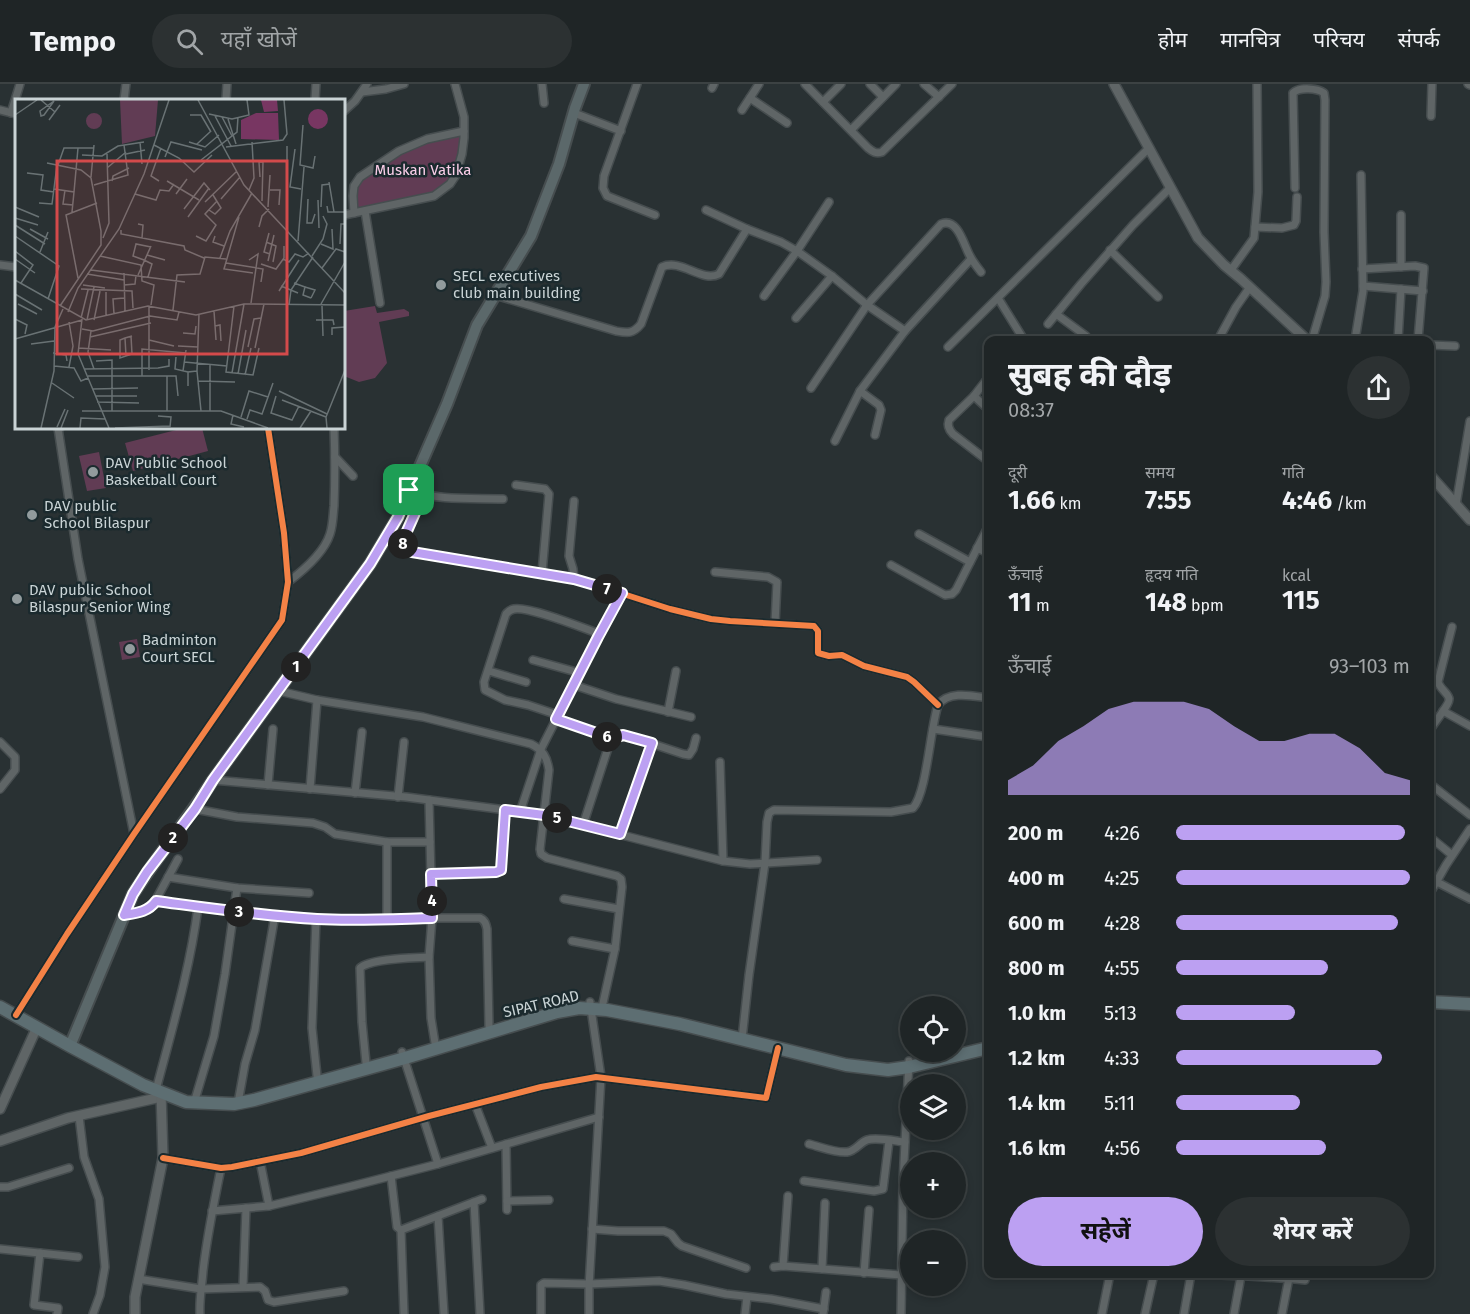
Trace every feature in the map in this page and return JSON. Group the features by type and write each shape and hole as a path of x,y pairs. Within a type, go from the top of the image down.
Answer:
{"highway":[{"path":"1434,995 1470,996"},
{"path":"1434,1002 1470,1004"},
{"name":"SIPAT ROAD","path":"239,1100 317,1076 403,1055 489,1026 577,1003 595,1004 710,1024 778,1048 846,1065 888,1070 916,1062"},
{"name":"SIPAT ROAD","path":"0,1007 159,1093 195,1100 254,1100 403,1055 557,1012 595,1004"},
{"name":"SIPAT ROAD","path":"742,1036 859,1061 885,1063 909,1064 984,1049"},
{"path":"966,1047 984,1042"}],"main road":[{"path":"70,1046 133,894 370,564 398,517 447,404 477,325 531,236 559,164 584,84"}],"street":[{"path":"17,99 20,84"},
{"path":"124,99 126,84"},
{"path":"226,99 227,84"},
{"path":"315,99 316,84"},
{"path":"345,110 367,84"},
{"path":"362,92 404,84"},
{"path":"345,215 434,196 450,184 456,175 462,154 464,131 464,117 455,84"},
{"path":"542,84 544,103"},
{"path":"637,84 604,176 603,188 607,196 655,215"},
{"path":"742,110 759,84"},
{"path":"805,84 872,151 879,153 952,84"},
{"path":"823,102 841,84"},
{"path":"870,84 883,97"},
{"path":"851,130 896,84"},
{"path":"924,84 939,97"},
{"path":"1114,84 1198,238 1303,336"},
{"path":"1231,270 1254,238 1258,192 1257,84"},
{"path":"1431,84 1431,116"},
{"path":"1295,188 1293,93 1298,90 1319,90 1324,93 1325,100 1326,282 1325,296 1313,336"},
{"path":"750,98 787,123"},
{"path":"0,120 1,110 14,113"},
{"path":"574,113 621,131"},
{"path":"354,213 354,186 360,177 399,151 427,139 464,131"},
{"path":"948,347 1149,149"},
{"path":"1357,336 1363,286 1361,175"},
{"path":"1048,324 1110,250 1170,188"},
{"path":"1255,227 1282,228 1294,225 1298,197"},
{"path":"764,296 829,202"},
{"path":"706,210 797,251 905,331"},
{"path":"365,211 380,303"},
{"path":"1401,215 1401,267"},
{"path":"811,388 867,305 941,224 950,224 961,234 971,259 981,272"},
{"path":"495,295 616,331 632,332 641,324 664,265 672,264 710,277 717,276 747,229"},
{"path":"1110,250 1158,297"},
{"path":"835,441 860,391 905,331 971,259"},
{"path":"0,265 15,267"},
{"path":"1362,269 1420,266 1424,268 1418,336"},
{"path":"796,318 832,276"},
{"path":"1363,286 1423,291"},
{"path":"1220,336 1250,287"},
{"path":"1398,336 1401,289"},
{"path":"998,298 1020,336"},
{"path":"1056,314 1086,336"},
{"path":"1434,345 1455,346"},
{"path":"984,383 949,420 948,427 953,434 984,458"},
{"path":"860,391 879,405 881,410 874,435"},
{"path":"974,396 984,405"},
{"path":"1456,505 1470,421"},
{"path":"58,429 78,559 134,834"},
{"path":"16,1015 66,934 282,620 288,582 284,533 268,429"},
{"path":"288,582 318,555 330,535 334,500 334,429"},
{"path":"335,457 353,476"},
{"path":"1434,480 1470,520"},
{"path":"516,485 545,489 549,494 542,573"},
{"path":"409,490 423,495 503,500"},
{"path":"423,495 403,540 404,546 412,552 574,579 711,619 814,626 818,631 818,653 829,656 842,655 864,666 907,677 938,705"},
{"path":"574,501 569,556 574,579"},
{"path":"919,534 970,562"},
{"path":"891,565 949,596 956,590 984,535"},
{"path":"977,548 984,551"},
{"path":"715,572 768,577 777,582 775,624"},
{"path":"288,582 303,580"},
{"path":"520,812 541,749 622,593"},
{"path":"583,825 609,740 605,736 528,705 505,700 485,690 484,685 506,614 511,610 521,609 548,616 600,634"},
{"path":"1434,724 1449,700 1449,697 1439,687 1438,678 1452,627"},
{"path":"533,660 580,674"},
{"path":"489,671 526,682"},
{"path":"668,712 676,671"},
{"path":"573,685 616,699 691,717"},
{"path":"279,691 317,700 423,717 531,744 541,749 547,759 549,770 541,854 547,858 620,878 622,887 615,949 595,1004 601,1077 589,1314"},
{"path":"742,1036 765,863 767,822 771,811 891,812 913,808 918,801 924,778 938,705 942,700 953,696 984,698"},
{"path":"310,789 317,700"},
{"path":"1443,711 1470,726"},
{"path":"268,785 273,729"},
{"path":"933,729 984,736"},
{"path":"355,793 362,732"},
{"path":"609,740 623,735 689,755 696,738"},
{"path":"0,742 15,757 15,770 0,789"},
{"path":"398,797 404,742"},
{"path":"620,834 652,743"},
{"path":"720,762 723,861"},
{"path":"213,780 429,800 544,815 723,861 750,864 817,860"},
{"path":"1434,787 1470,815"},
{"path":"429,800 432,918 429,957 431,1018 435,1043"},
{"path":"195,809 237,817 313,823 335,834 387,842 430,842"},
{"path":"431,874 501,870 505,810"},
{"path":"1470,829 1435,882 1470,899"},
{"path":"1434,840 1452,855"},
{"path":"387,842 387,920"},
{"path":"124,915 147,910 156,901 178,859"},
{"path":"168,877 237,888 309,893"},
{"path":"195,1100 214,1036 237,888"},
{"path":"564,899 619,909"},
{"path":"156,901 234,912 316,919 387,920 477,917 484,919 489,1026"},
{"path":"135,1314 138,1279 163,1158 159,1093 186,979 198,907"},
{"path":"239,1100 245,1064 255,1030 275,915"},
{"path":"316,919 312,1028 317,1076"},
{"path":"572,941 615,949"},
{"path":"366,1063 360,968 367,963 429,957"},
{"path":"0,1109 37,1027"},
{"path":"163,1158 221,1168 260,1161 301,1153 541,1086 596,1077 766,1098 778,1048"},
{"path":"403,1055 438,1164"},
{"path":"902,1230 909,1064"},
{"path":"0,1141 68,1118 159,1093"},
{"path":"475,1104 492,1148"},
{"path":"80,1116 84,1157 99,1199 105,1267 100,1295 93,1314"},
{"path":"212,1211 269,1206 438,1164 599,1116"},
{"path":"809,1144 849,1152 865,1140 905,1142"},
{"path":"804,1181 874,1191 883,1189 889,1141"},
{"path":"506,1144 507,1210"},
{"path":"260,1161 269,1206"},
{"path":"0,1187 8,1187 69,1168"},
{"path":"200,1314 199,1304 212,1211 221,1168"},
{"path":"391,1176 397,1227 401,1230 404,1314"},
{"path":"783,1266 788,1196"},
{"path":"401,1230 482,1199"},
{"path":"507,1200 549,1200"},
{"path":"474,1202 480,1314"},
{"path":"822,1269 825,1203"},
{"path":"243,1287 246,1208"},
{"path":"864,1273 869,1210"},
{"path":"438,1216 444,1314"},
{"path":"592,1229 664,1231 671,1234 682,1246 746,1268"},
{"path":"0,1249 78,1257"},
{"path":"40,1253 34,1305 58,1308 57,1314"},
{"path":"774,1267 900,1275"},
{"path":"1102,1314 1109,1278"},
{"path":"1145,1314 1153,1278"},
{"path":"1184,1314 1190,1278"},
{"path":"1234,1314 1241,1278"},
{"path":"1282,1314 1289,1278 1305,1280"},
{"path":"138,1279 201,1289 260,1287 263,1288 268,1300 274,1302 344,1291"},
{"path":"541,1314 541,1286 544,1283 659,1281 726,1294 771,1299 823,1312 826,1292"},
{"path":"901,1296 901,1314"},
{"path":"745,1314 747,1297"}],"green space":[{"name":"Muskan Vatika","path":"462,132 456,175 441,191 354,213 353,196 360,177 399,151 427,139"},
{"path":"375,306 377,313 404,309 409,312 409,316 379,322 387,363 375,378 359,382 345,376 345,311"},
{"path":"180,429 202,429 208,451 133,471 125,443"},
{"name":"DAV Public School Basketball Court","path":"99,452 106,488 87,491 79,456"},
{"name":"Badminton Court SECL","path":"137,639 140,657 122,660 119,642"}],"cycle path":[{"path":"16,1015 134,834 282,620 288,582 284,533 268,429"},
{"path":"423,495 403,540 404,546 412,552 586,582 670,609 711,619 814,626 818,631 818,653 829,656 842,655 864,666 907,677 938,705"},
{"path":"163,1158 221,1168 232,1167 301,1153 541,1087 596,1077 766,1098 778,1048"}],"place":[{"name":"SECL executives club main building","path":"441,285"},
{"name":"DAV Public School Basketball Court","path":"93,472"},
{"name":"DAV public School Bilaspur","path":"32,515"},
{"name":"DAV public School Bilaspur Senior Wing","path":"17,599"},
{"name":"Badminton Court SECL","path":"130,649"}],"route":[{"path":"409,490 423,495 403,540 404,546 412,552 574,579 622,593 556,719 605,736 609,740 623,735 652,743 620,834 544,815 505,810 501,870 499,872 431,874 432,918 316,919 234,912 156,901 147,910 124,915 133,894 147,872 195,809 213,780 370,564 398,517 409,490"}]}
